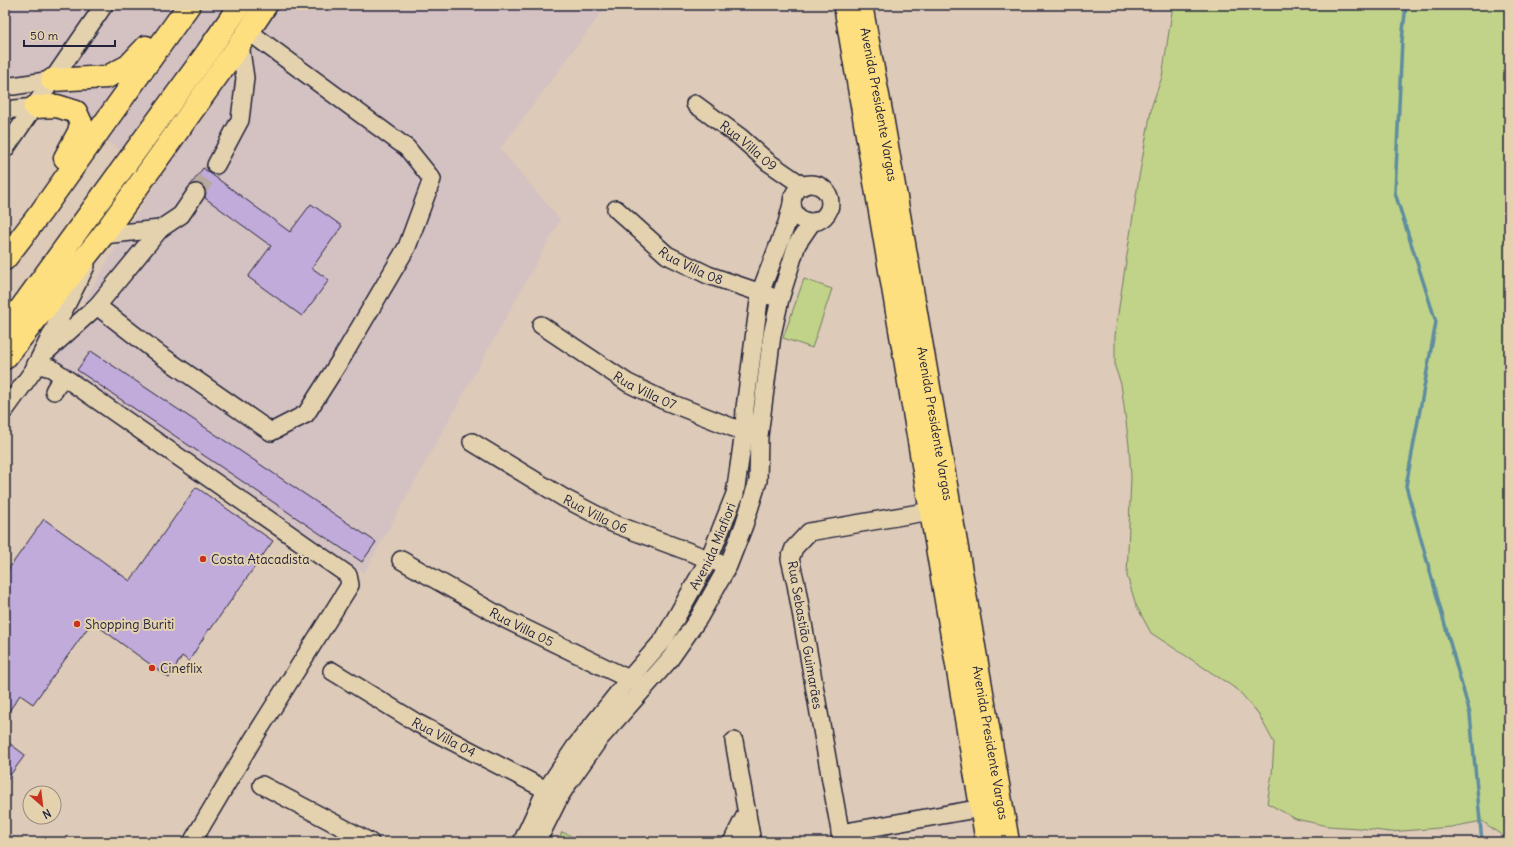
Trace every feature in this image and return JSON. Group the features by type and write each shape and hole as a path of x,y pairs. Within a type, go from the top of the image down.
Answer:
{"main road":[{"path":"52,80 107,77 128,66 144,50 176,5"},
{"path":"5,259 41,212 189,5"},
{"path":"5,330 197,67 240,5"},
{"path":"5,358 103,235 266,5"},
{"name":"Avenida Presidente Vargas","path":"845,5 905,302 1008,842"},
{"name":"Avenida Presidente Vargas","path":"861,5 905,302 931,511 987,842"},
{"path":"5,243 46,188 72,146 79,132 81,123 76,112 57,106 35,107"}],"street":[{"path":"5,149 104,5"},
{"path":"216,165 240,120 245,78 244,37"},
{"path":"97,306 159,354 271,432 306,414 343,356 407,247 432,179 407,148 244,37"},
{"path":"5,85 13,86 52,80"},
{"name":"Rua Villa 09","path":"695,104 740,137 768,162 803,186"},
{"path":"5,110 35,107"},
{"path":"810,184 818,185 824,188 828,194 830,202 829,209 826,215 820,220 812,222 805,221 794,211 792,204 793,197 797,190 803,186 810,184"},
{"path":"35,365 97,306 160,229 181,215 196,193"},
{"name":"Avenida Miafiori","path":"537,842 553,793 670,659 698,619 728,566 744,525 758,481 752,434 745,408 760,293 787,223 792,204"},
{"name":"Rua Villa 08","path":"616,209 667,255 708,275 780,299"},
{"name":"Avenida Miafiori","path":"522,842 553,793 575,747 629,679 664,639 709,559 735,494 752,434 780,299 797,244 812,222"},
{"path":"5,410 35,365 103,235 160,229"},
{"name":"Rua Villa 07","path":"541,325 628,383 663,400 752,434"},
{"path":"35,365 51,368 348,575 350,585 252,741 192,842"},
{"name":"Rua Villa 06","path":"472,442 564,498 612,524 728,566"},
{"name":"Rua Sebastião Guimarães","path":"841,837 796,584 790,559 794,548 809,532 931,511"},
{"name":"Rua Villa 05","path":"401,560 507,620 646,687"},
{"name":"Rua Villa 04","path":"332,671 417,723 553,793"},
{"path":"734,741 752,842"},
{"path":"262,785 370,842"},
{"path":"841,837 982,808"},
{"path":"732,842 747,812"}],"shaded area":[{"path":"5,5 607,5 500,149 560,220 364,573 53,364 53,355 115,249 160,178 5,70"}],"green space":[{"path":"1173,5 1509,5 1509,842 1482,821 1451,827 1390,832 1328,826 1296,819 1267,803 1272,774 1274,743 1258,713 1238,690 1151,633 1136,605 1127,576 1131,477 1129,445 1121,384 1115,367 1115,336 1139,177 1152,105 1162,77"},
{"path":"804,279 832,289 812,348 783,338"},
{"path":"562,832 585,842 558,842"}],"building":[{"path":"203,168 290,232 311,204 342,226 312,268 329,280 302,316 248,277 271,246 205,198 206,193 202,185 196,183 190,186"},
{"path":"91,351 376,542 362,562 77,370"},
{"path":"196,487 273,541 210,630 209,629 189,661 182,656 169,678 92,622 33,704 20,695 5,717 5,574 44,519 130,581"},
{"path":"5,740 25,755 5,782"}],"waterway":[{"path":"1406,5 1402,40 1395,193 1436,322 1406,486 1470,714 1482,842"}],"tunnel":[{"path":"196,193 216,165"}],"place":[{"name":"Costa Atacadista","path":"203,559"},
{"name":"Shopping Buriti","path":"77,624"},
{"name":"Cineflix","path":"152,668"}]}
